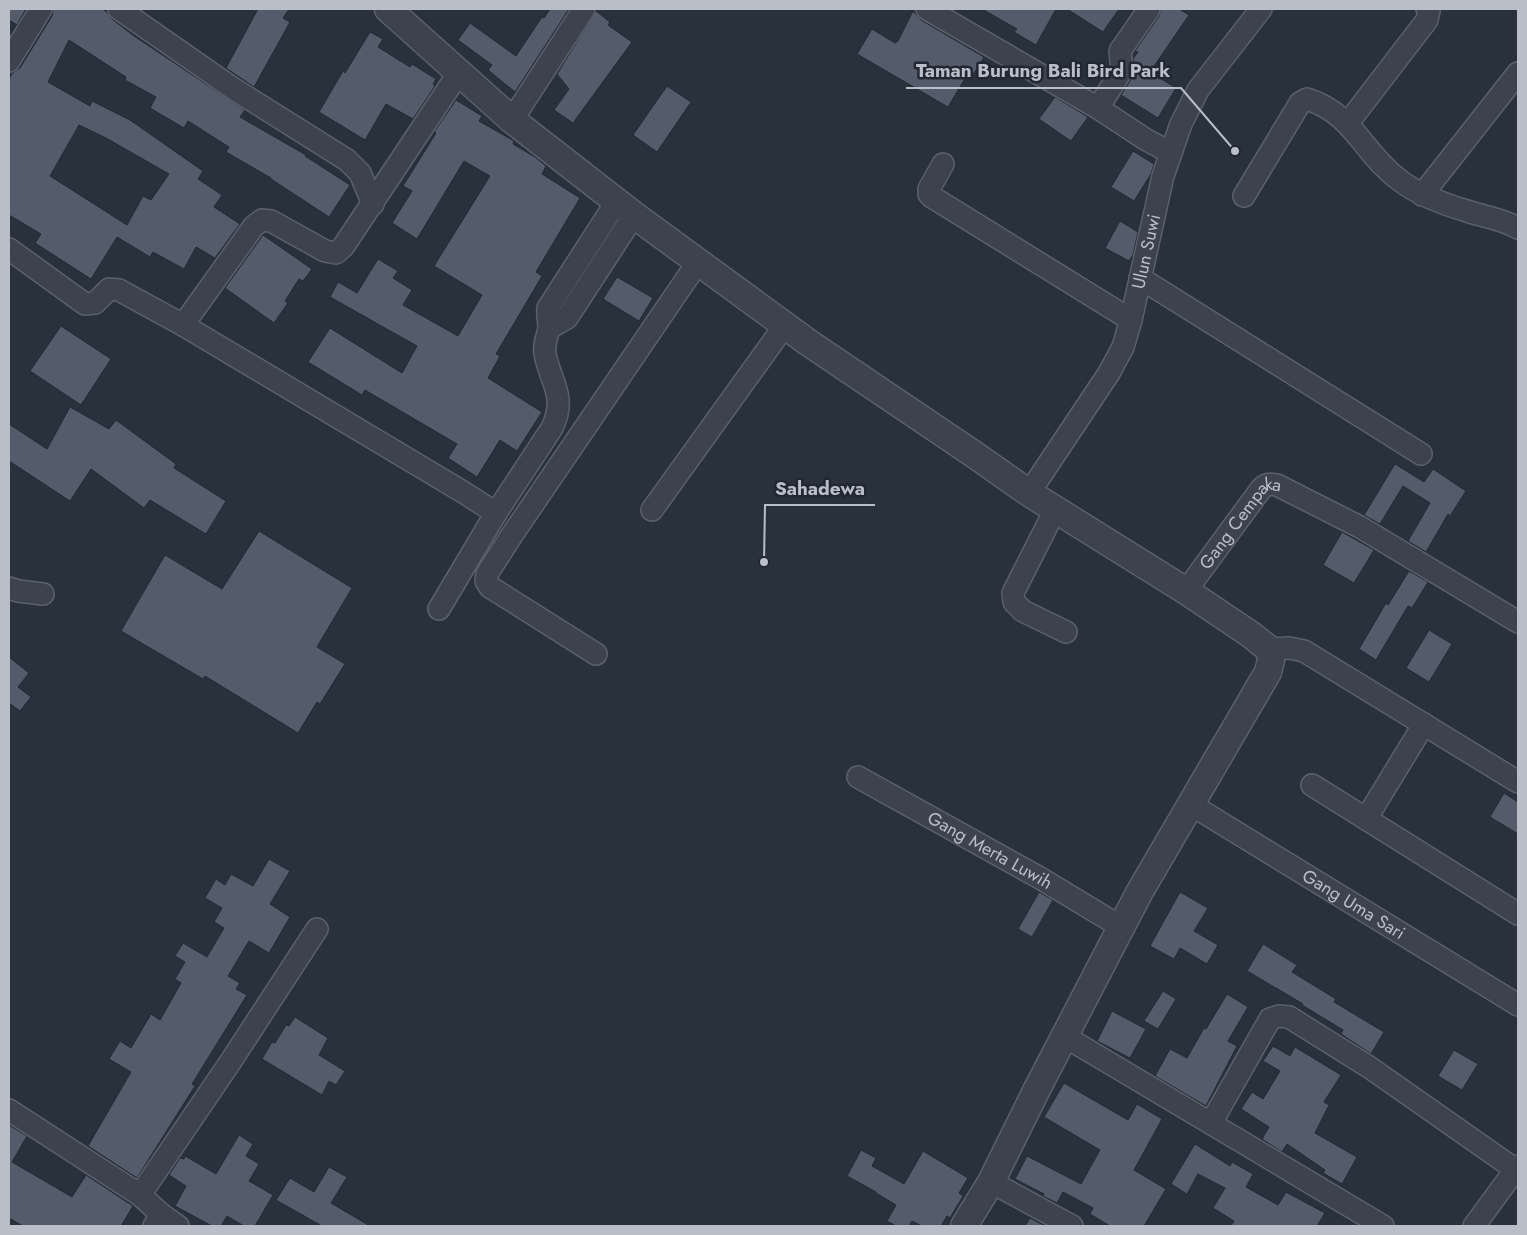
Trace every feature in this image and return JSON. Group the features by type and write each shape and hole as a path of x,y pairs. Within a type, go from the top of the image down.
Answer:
{"street":[{"path":"9,61 41,9"},
{"path":"118,9 234,89 347,160 360,173 373,204"},
{"path":"388,9 512,120 626,208 809,343 1029,493 1186,591 1269,649 1271,660 1268,672 1190,804 1121,927 991,1182 964,1226"},
{"path":"512,120 584,9"},
{"path":"927,9 1098,108 1144,139 1171,153"},
{"path":"1098,108 1122,70 1120,51 1149,9"},
{"name":"Ulun Suwi","path":"1029,493 1117,360 1123,347 1131,320 1163,176 1181,124 1198,90 1261,9"},
{"path":"1348,123 1427,20 1427,9"},
{"path":"183,325 254,226 262,220 271,221 324,251 336,252 343,247 460,72"},
{"path":"1422,195 1518,73"},
{"path":"1244,196 1300,103 1306,99 1327,108 1348,123 1379,161 1397,179 1422,195 1468,212 1515,220"},
{"path":"943,164 929,190 932,197 1131,320"},
{"path":"439,609 496,513 557,418 559,397 545,354 544,345 549,328 548,308 626,208"},
{"path":"9,249 85,304 95,303 109,289 116,289 183,325 496,513"},
{"path":"596,654 490,587 486,581 487,574 698,262"},
{"path":"1140,278 1420,454"},
{"path":"652,510 785,325"},
{"name":"Gang Cempaka","path":"1186,591 1265,484 1277,485 1360,527 1518,622"},
{"path":"1055,510 1013,593 1014,602 1023,611 1066,632"},
{"path":"9,588 43,594"},
{"path":"1269,649 1290,648 1304,651 1424,724 1517,777"},
{"path":"1366,819 1424,724"},
{"name":"Gang Merta Luwih","path":"858,777 1040,878 1121,927"},
{"path":"1312,785 1518,914"},
{"name":"Gang Uma Sari","path":"1190,804 1518,1005"},
{"path":"140,1195 318,929"},
{"path":"1211,1123 1270,1019 1279,1016 1289,1017 1369,1067 1517,1168 1474,1226"},
{"path":"1064,1036 1383,1226"},
{"path":"9,1110 140,1195 164,1222"},
{"path":"991,1182 1072,1226"}],"building":[{"path":"9,9 26,9 17,25 9,20"},
{"path":"53,9 102,9 134,36 245,110 240,117 306,155 350,185 329,217 271,178 226,152 229,147 188,121 184,128 150,108 156,97 125,80 126,77 69,40 48,82 90,106 92,101 130,120 203,171 198,179 222,195 214,207 240,224 215,258 196,247 184,269 153,252 150,257 117,237 91,279 35,243 41,234 9,215 9,80 12,73 20,68 52,16","holes":["79,125 169,174 151,200 143,196 127,225 50,176"]},
{"path":"258,9 289,9 283,18 290,22 254,87 226,68"},
{"path":"550,9 569,9 515,92 488,70 492,65 458,40 470,23 516,56 542,17 544,18"},
{"path":"982,9 1056,9 1036,45 1014,32 1017,29"},
{"path":"1067,9 1119,9 1103,32"},
{"path":"1161,9 1179,9 1189,15 1150,72 1176,88 1158,118 1121,95 1133,76 1133,59 1138,52 1135,51 1159,16"},
{"path":"596,11 610,22 608,25 632,42 573,123 554,110 569,89 557,74"},
{"path":"913,11 921,20 984,57 971,78 967,75 948,107 857,54 872,29 895,43 898,41"},
{"path":"370,32 383,39 378,47 410,67 412,64 436,79 433,84 435,86 413,119 386,104 365,140 319,112 343,71 345,73"},
{"path":"667,86 691,102 657,152 633,135"},
{"path":"1055,97 1088,117 1071,141 1039,119"},
{"path":"456,100 482,116 479,121 514,141 513,144 546,166 542,174 580,198 536,272 542,276 496,354 500,356 488,378 542,412 517,451 500,440 477,477 448,458 457,444 365,390 362,395 308,362 330,328 402,373 417,346 330,297 338,282 357,293 378,259 398,271 393,278 412,290 403,305 458,336 482,295 434,266 490,176 464,161 417,239 392,223 412,191 403,186 436,133 434,132"},
{"path":"1133,151 1154,164 1151,174 1134,201 1111,187"},
{"path":"1120,221 1138,232 1133,255 1129,261 1105,248"},
{"path":"263,235 312,269 303,281 299,279 285,301 288,303 274,323 225,288"},
{"path":"617,277 653,298 639,321 603,299"},
{"path":"61,326 111,359 81,405 30,371"},
{"path":"70,407 109,429 116,420 176,464 174,468 226,501 206,534 150,500 144,508 91,469 70,501 9,461 9,424 47,449"},
{"path":"1395,464 1424,482 1433,469 1466,491 1450,516 1448,514 1426,552 1408,541 1430,503 1403,486 1380,524 1364,515"},
{"path":"259,531 352,588 317,647 345,664 320,704 317,702 298,733 205,676 203,679 121,631 165,555 222,589"},
{"path":"1342,532 1374,550 1354,583 1323,565"},
{"path":"1409,571 1428,582 1412,608 1408,606 1376,660 1359,649 1386,603 1388,605"},
{"path":"1429,630 1452,644 1429,682 1406,668"},
{"path":"9,657 29,673 18,687 31,697 20,711 9,703"},
{"path":"1504,793 1518,802 1518,834 1490,817"},
{"path":"269,859 290,871 270,904 290,917 269,953 249,941 228,976 240,983 236,989 247,995 192,1084 195,1086 137,1178 88,1146 131,1072 109,1059 120,1041 131,1048 151,1014 160,1020 181,983 175,979 185,962 175,956 183,943 207,957 224,928 214,922 222,908 205,898 216,879 225,885 231,874 253,886"},
{"path":"1039,892 1053,900 1032,937 1018,929"},
{"path":"1180,892 1208,908 1194,931 1218,945 1207,964 1180,948 1174,959 1150,946"},
{"path":"1263,944 1297,965 1292,972 1336,999 1334,1002 1384,1032 1371,1054 1341,1034 1343,1030 1247,971"},
{"path":"1163,991 1176,999 1158,1029 1144,1021"},
{"path":"1227,994 1248,1007 1228,1041 1237,1046 1206,1106 1155,1076 1170,1049 1187,1058"},
{"path":"1112,1011 1146,1029 1130,1058 1097,1041"},
{"path":"295,1017 328,1038 319,1055 345,1071 336,1085 329,1081 322,1095 262,1059 272,1042 275,1043 286,1025 289,1026"},
{"path":"1273,1046 1290,1056 1295,1047 1341,1075 1324,1102 1329,1105 1315,1133 1357,1157 1342,1184 1323,1173 1325,1170 1287,1144 1282,1152 1262,1139 1269,1127 1241,1109 1252,1092 1263,1099 1280,1071 1263,1061"},
{"path":"1454,1050 1478,1064 1462,1090 1438,1076"},
{"path":"1064,1083 1128,1120 1137,1104 1162,1119 1134,1170 1166,1189 1144,1226 1110,1226 1090,1214 1093,1208 1063,1192 1057,1203 1015,1179 1027,1156 1081,1184 1100,1150 1044,1117"},
{"path":"9,1125 27,1136 12,1162 72,1197 86,1175 133,1206 121,1226 23,1226 9,1218"},
{"path":"239,1135 253,1144 246,1156 259,1164 249,1181 273,1195 255,1226 244,1226 227,1216 221,1226 212,1226 175,1206 186,1186 169,1175 180,1158 184,1159 185,1156 216,1174"},
{"path":"1195,1144 1230,1166 1232,1162 1253,1174 1246,1187 1278,1205 1286,1192 1325,1213 1317,1226 1231,1226 1234,1221 1213,1208 1225,1188 1198,1174 1187,1194 1171,1184"},
{"path":"861,1150 876,1158 872,1166 904,1184 923,1151 968,1178 959,1193 963,1196 950,1218 947,1216 941,1226 922,1226 912,1221 909,1226 896,1226 887,1221 896,1205 847,1176"},
{"path":"329,1167 347,1177 331,1203 370,1226 322,1226 276,1200 290,1178 314,1192"},
{"path":"1030,1218 1045,1226 1025,1226"}],"place":[{"name":"Taman Burung Bali Bird Park","path":"1235,151"},
{"name":"Sahadewa","path":"764,562"}]}
